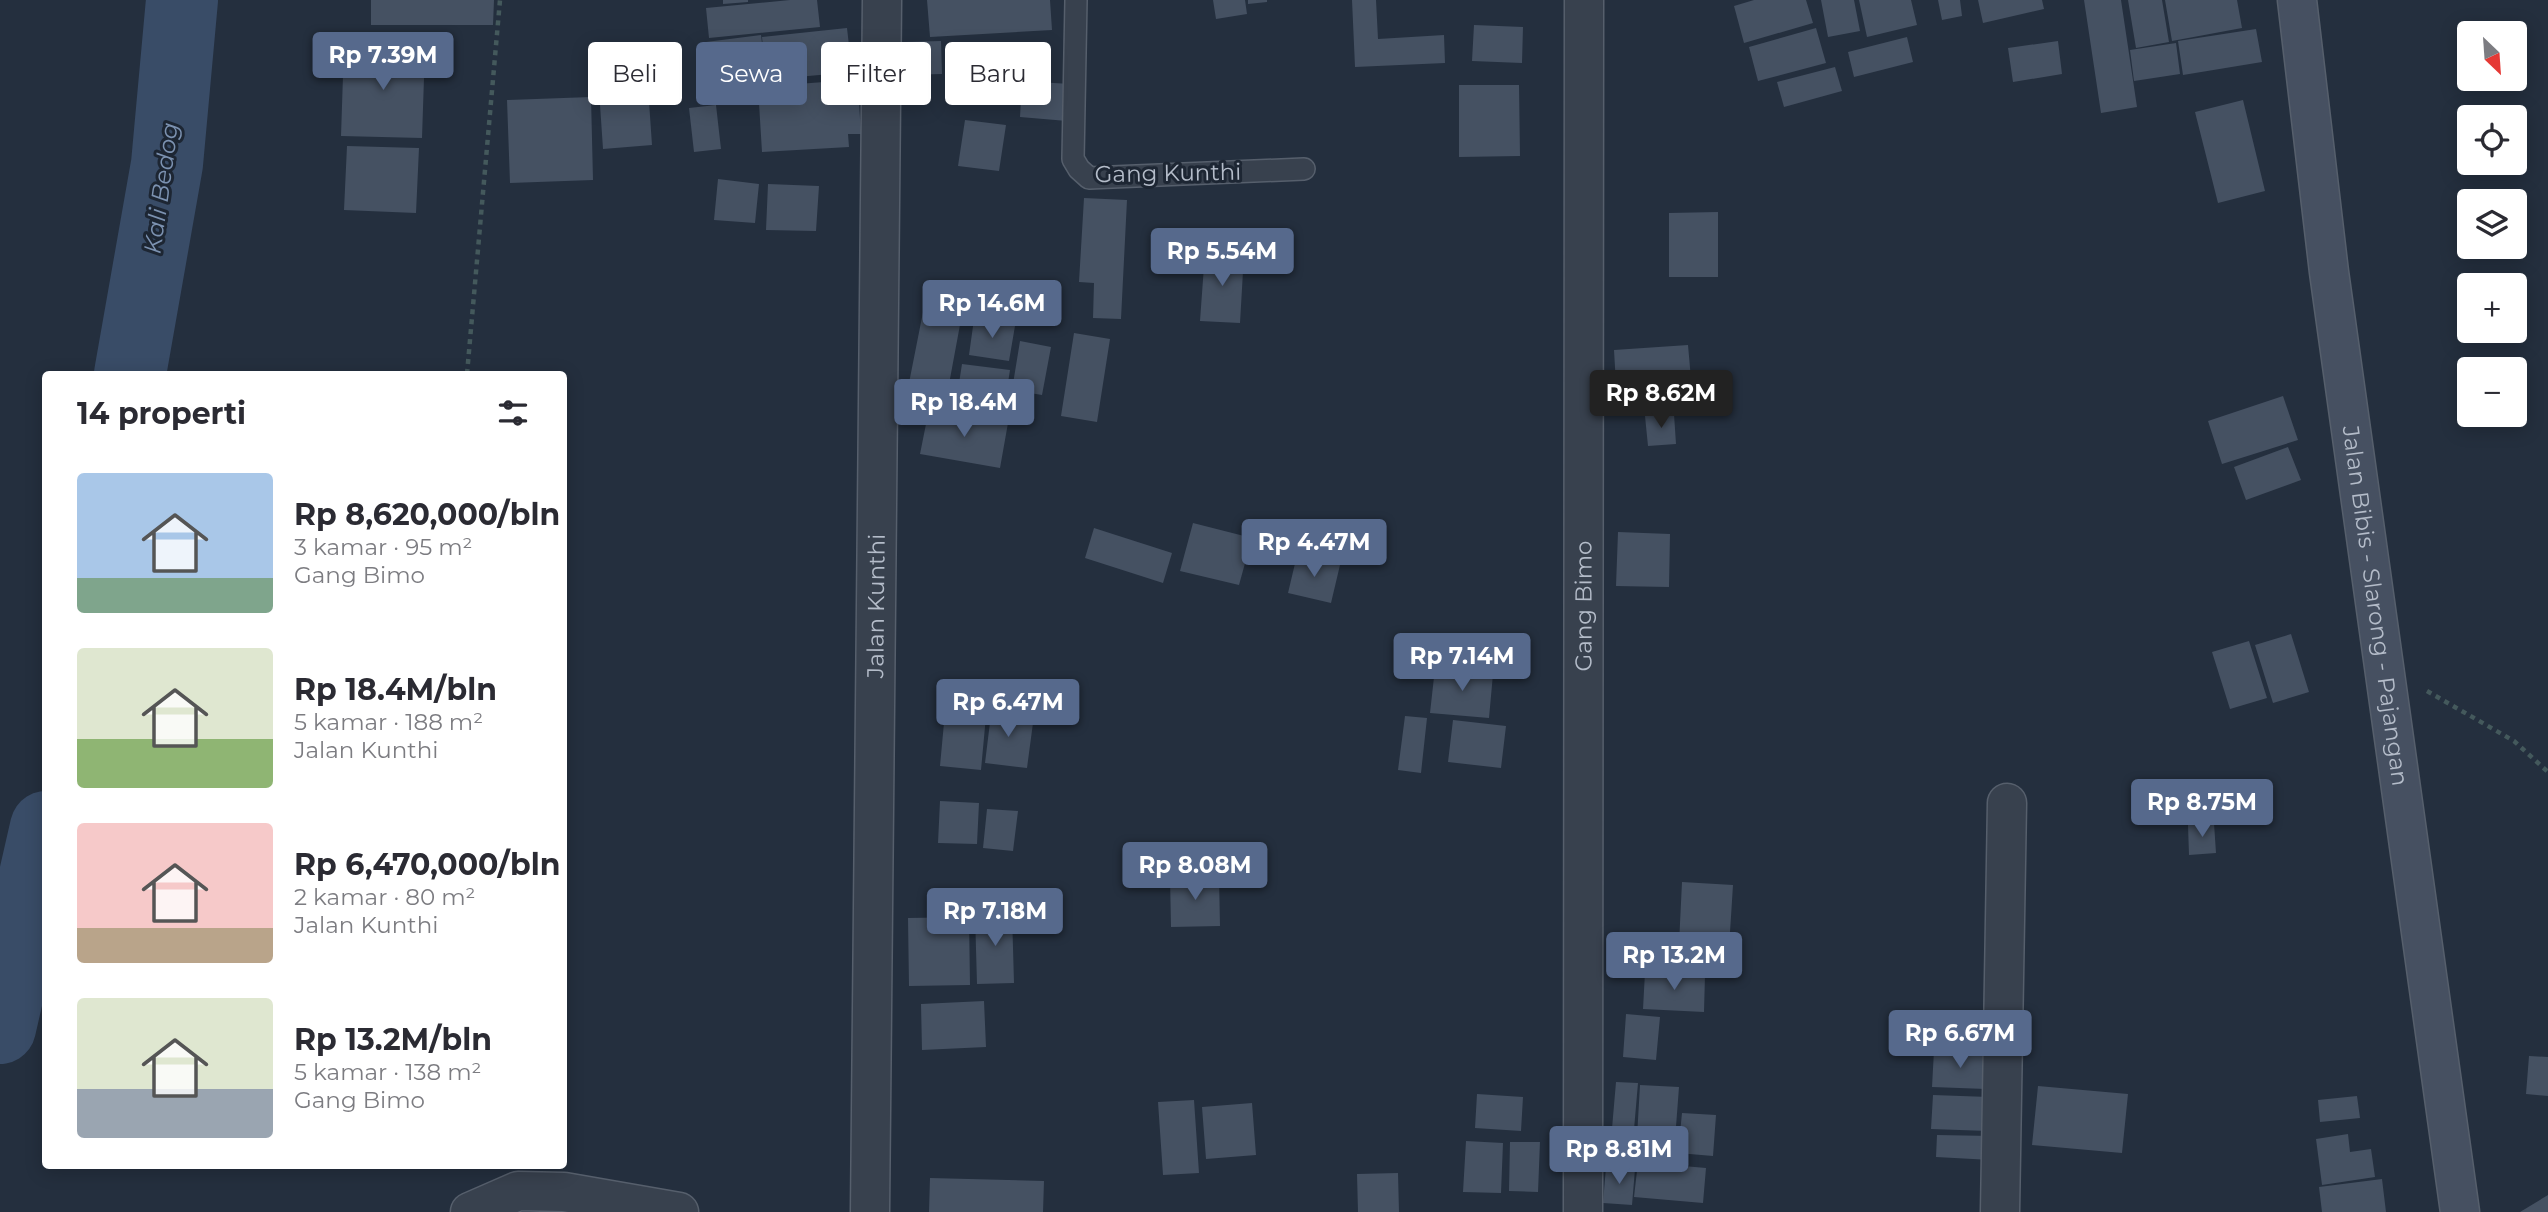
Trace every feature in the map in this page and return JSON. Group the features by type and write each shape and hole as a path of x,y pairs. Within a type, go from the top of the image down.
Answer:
{"main road":[{"name":"Jalan Bibis - Slarong - Pajangan","path":"2297,0 2329,272 2460,1212"}],"street":[{"name":"Jalan Kunthi","path":"870,1212 882,0"},
{"name":"Gang Bimo","path":"1583,1212 1584,0"},
{"path":"2000,1212 2007,803"},
{"path":"470,1212 519,1191 564,1192 679,1212"}],"lane":[{"name":"Gang Kunthi","path":"1076,0 1073,159 1089,178 1304,169"}],"path":[{"path":"467,371 500,0"},
{"path":"2381,647 2428,692 2514,741 2548,772"}],"building":[{"path":"371,0 494,0 493,25 371,25"},
{"path":"723,0 748,0 748,2 723,4"},
{"path":"817,0 820,27 709,38 706,8"},
{"path":"927,0 1050,0 1052,30 930,37"},
{"path":"1213,0 1245,0 1247,14 1216,19"},
{"path":"1248,0 1267,0 1267,2 1248,4"},
{"path":"1352,0 1376,0 1378,39 1444,35 1445,63 1355,67"},
{"path":"1754,0 1806,0 1813,23 1744,43 1734,6"},
{"path":"1821,0 1854,0 1860,31 1828,37"},
{"path":"1859,0 1911,0 1917,25 1867,37"},
{"path":"1938,0 1960,0 1962,16 1942,20"},
{"path":"1978,0 2042,0 2044,9 1983,23"},
{"path":"2084,0 2121,0 2137,107 2101,113"},
{"path":"2128,0 2162,0 2169,42 2136,48"},
{"path":"2165,0 2237,0 2242,28 2172,41"},
{"path":"1474,25 1523,27 1522,63 1472,61"},
{"path":"847,28 849,42 821,42 821,75 807,76 807,42 762,42 762,37"},
{"path":"1816,28 1826,63 1758,81 1749,47"},
{"path":"2256,29 2262,62 2183,75 2178,41"},
{"path":"761,35 762,42 706,42"},
{"path":"1907,37 1913,62 1854,77 1848,52"},
{"path":"941,41 942,74 931,74 931,42 904,42"},
{"path":"2058,41 2062,74 2013,82 2008,48"},
{"path":"2176,43 2180,74 2134,81 2130,50"},
{"path":"344,45 425,48 422,138 341,136"},
{"path":"1835,67 1842,91 1784,107 1777,82"},
{"path":"821,82 821,105 859,105 861,134 848,134 849,147 762,152 759,105 807,105 807,83"},
{"path":"1051,83 1070,84 1067,121 1020,117 1021,105 1051,105"},
{"path":"1459,85 1519,85 1520,156 1459,157"},
{"path":"588,97 588,105 591,105 593,180 510,183 507,100"},
{"path":"2243,100 2265,191 2218,203 2195,112"},
{"path":"600,105 649,105 652,145 603,149"},
{"path":"716,105 721,149 694,152 689,108"},
{"path":"965,120 1006,125 999,171 958,166"},
{"path":"347,146 419,148 416,213 344,210"},
{"path":"718,179 759,184 755,223 714,220"},
{"path":"768,184 819,186 816,231 766,230"},
{"path":"1084,198 1127,200 1121,319 1093,318 1094,283 1079,282"},
{"path":"1718,212 1718,277 1669,277 1669,213"},
{"path":"1205,252 1244,254 1240,323 1200,321"},
{"path":"924,307 962,314 947,395 908,388"},
{"path":"974,319 1015,326 1009,361 969,355"},
{"path":"1074,333 1110,339 1097,422 1061,416"},
{"path":"1020,341 1051,347 1042,395 1012,390"},
{"path":"1688,345 1691,379 1616,385 1614,350"},
{"path":"962,364 1010,370 1005,402 957,396"},
{"path":"1686,385 1687,407 1622,412 1621,390"},
{"path":"2283,396 2298,440 2222,464 2208,421"},
{"path":"929,409 1008,423 1000,468 920,454"},
{"path":"1674,414 1676,444 1648,446 1645,416"},
{"path":"2288,447 2301,480 2246,500 2234,467"},
{"path":"1193,523 1252,538 1239,585 1180,571"},
{"path":"1094,528 1172,553 1163,583 1085,558"},
{"path":"1618,532 1670,534 1669,587 1616,586"},
{"path":"1297,555 1340,565 1331,603 1288,593"},
{"path":"2291,634 2309,692 2273,703 2255,645"},
{"path":"2249,641 2267,698 2230,709 2212,652"},
{"path":"1435,668 1493,674 1489,718 1430,713"},
{"path":"992,706 1020,709 1018,722 1033,723 1027,768 985,763"},
{"path":"945,712 986,716 981,770 940,766"},
{"path":"1405,716 1427,718 1421,773 1398,770"},
{"path":"1453,720 1506,726 1501,768 1448,762"},
{"path":"940,801 979,803 977,844 938,843"},
{"path":"987,809 1018,811 1013,851 983,848"},
{"path":"2214,823 2216,853 2189,855 2188,825"},
{"path":"1219,876 1220,926 1171,927 1170,877"},
{"path":"1682,882 1733,885 1729,948 1679,944"},
{"path":"1012,913 1014,983 977,984 975,914"},
{"path":"969,917 970,985 909,986 908,918"},
{"path":"1645,972 1705,975 1704,1012 1643,1009"},
{"path":"984,1001 986,1047 922,1050 921,1004"},
{"path":"1626,1014 1660,1017 1656,1060 1623,1057"},
{"path":"1934,1050 1987,1052 1986,1089 1932,1087"},
{"path":"2529,1056 2548,1057 2548,1096 2526,1094"},
{"path":"1616,1082 1638,1083 1633,1141 1611,1140"},
{"path":"1640,1085 1679,1087 1675,1140 1637,1137"},
{"path":"2038,1086 2128,1094 2122,1153 2032,1145"},
{"path":"1477,1094 1523,1097 1521,1131 1475,1128"},
{"path":"1933,1095 1989,1097 1988,1131 1931,1129"},
{"path":"2357,1096 2360,1118 2320,1122 2318,1100"},
{"path":"1194,1100 1199,1173 1163,1175 1158,1102"},
{"path":"1252,1103 1256,1155 1206,1159 1202,1107"},
{"path":"1682,1113 1716,1115 1713,1156 1678,1153"},
{"path":"2348,1134 2350,1152 2371,1149 2375,1177 2322,1185 2316,1139"},
{"path":"1937,1135 1992,1136 1991,1160 1936,1157"},
{"path":"1466,1141 1503,1143 1501,1193 1463,1192"},
{"path":"1510,1142 1540,1142 1538,1192 1509,1191"},
{"path":"1638,1162 1706,1168 1703,1203 1634,1197"},
{"path":"1606,1167 1635,1169 1632,1205 1603,1203"},
{"path":"1398,1173 1399,1212 1358,1212 1357,1174"},
{"path":"930,1178 1044,1181 1043,1212 929,1212"},
{"path":"2382,1179 2386,1212 2322,1212 2319,1187"},
{"path":"2548,1195 2548,1212 2520,1212"}],"waterway":[{"name":"Kali Bedog","path":"131,371 167,164 182,0"},
{"name":"Kali Bedog","path":"0,1028 42,844"}]}
